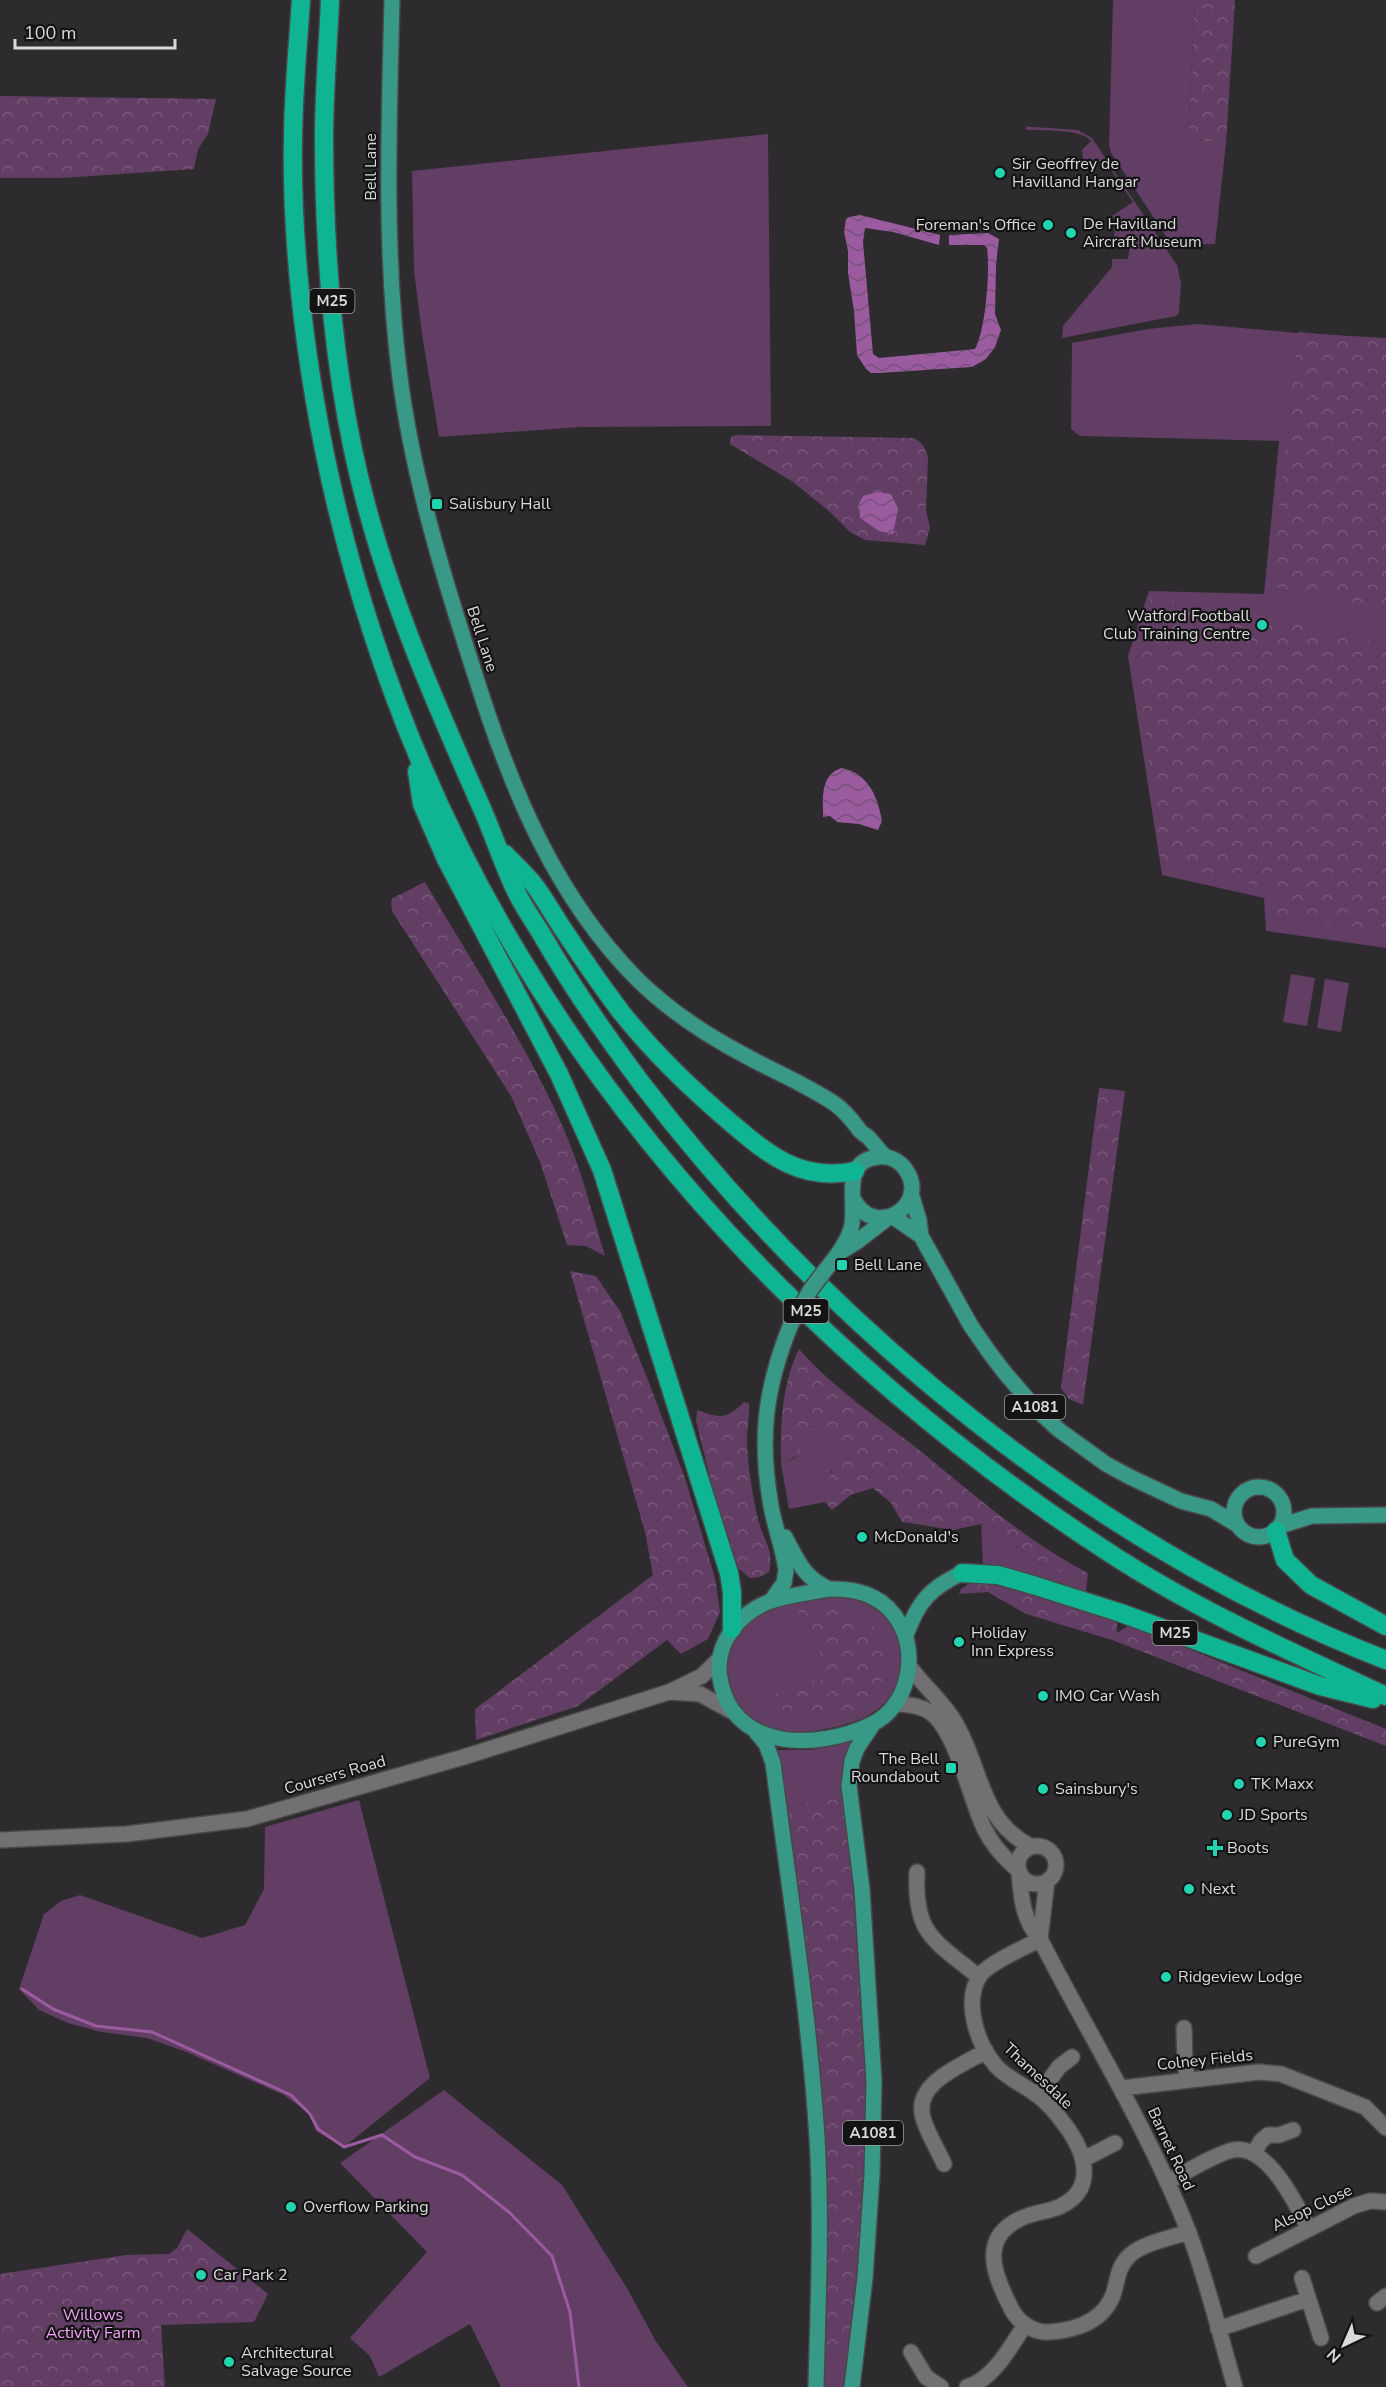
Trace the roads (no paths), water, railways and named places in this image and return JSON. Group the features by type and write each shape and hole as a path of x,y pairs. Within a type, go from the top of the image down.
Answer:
{"highway":[{"name":"M25","path":"301,0 292,138 298,261 313,393 332,490 356,583 411,740 439,804 483,893 519,956 607,1086 661,1156 765,1272 904,1400 968,1452 1109,1553 1200,1606 1386,1696"},
{"name":"M25","path":"330,0 324,135 327,246 333,319 345,404 366,504 395,594 442,719 500,849 515,889 558,962 608,1039 721,1181 774,1238 865,1328 987,1430 1044,1474 1096,1509 1198,1571 1324,1634 1386,1660"},
{"name":"M25","path":"411,740 423,804 446,859 559,1074 602,1170 729,1574 732,1592 732,1629"},
{"name":"M25","path":"500,849 532,882 583,959 622,1012 678,1074 718,1113 758,1146 790,1167 815,1173 841,1174 856,1170"},
{"path":"1278,1528 1285,1560 1311,1585 1386,1626"},
{"name":"M25","path":"962,1573 979,1572 998,1575 1033,1585 1121,1613 1320,1686 1386,1702"}],"main road":[{"name":"Bell Lane","path":"392,0 387,170 392,290 399,372 435,547 498,747 516,792 537,837 576,903 595,930 638,980 682,1017 708,1035 833,1103 852,1119 860,1132 868,1137 886,1157"},
{"path":"771,1601 784,1583 786,1570 771,1510 765,1471 764,1423 779,1354 791,1324 811,1289 840,1252 853,1221 852,1181 856,1170 860,1132"},
{"path":"840,1252 902,1210 911,1193 909,1174 903,1166 886,1157 867,1160 856,1170"},
{"name":"A1081","path":"911,1193 921,1236 971,1326 1005,1373 1036,1409 1083,1448 1114,1469 1153,1490 1211,1509 1236,1524"},
{"path":"854,1200 866,1214 874,1217 890,1217"},
{"name":"A1081","path":"890,1217 921,1236"},
{"path":"1211,1509 1237,1499 1254,1487 1268,1489 1312,1516"},
{"path":"1278,1528 1284,1512 1280,1497"},
{"path":"1237,1499 1234,1516 1236,1524 1241,1530 1254,1537 1262,1537 1278,1528 1312,1516 1386,1515"},
{"path":"771,1510 804,1572 816,1583 829,1589"},
{"path":"906,1635 914,1612 926,1596 940,1584 962,1573"},
{"path":"756,1732 778,1739 806,1740 842,1734 873,1724 895,1704 904,1687 910,1667 906,1635 897,1617 882,1602 860,1591 829,1589 771,1601 744,1617 732,1629 719,1659 723,1693 731,1711 756,1732 766,1744 773,1763 806,2009 817,2139 819,2276 816,2387"},
{"name":"A1081","path":"852,2387 865,2278 872,2175 874,2080 868,1963 849,1775 857,1748 873,1724"}],"street":[{"name":"Coursers Road","path":"0,1840 127,1834 247,1819 467,1756 669,1692 702,1676 719,1659"},
{"path":"910,1667 922,1683 942,1702 957,1726 971,1753 991,1808 1001,1825 1017,1839 1030,1846 1046,1847 1054,1856 1056,1868 1047,1881 1040,1939 988,1968 979,1977 939,1944 923,1925 917,1902 917,1872"},
{"name":"Coursers Road","path":"669,1692 700,1695 731,1711"},
{"path":"895,1704 921,1707 936,1717 962,1768 985,1830 1003,1857 1028,1882 1041,1884 1047,1881"},
{"path":"1019,1871 1021,1854 1030,1846"},
{"name":"Barnet Road","path":"1019,1871 1022,1901 1031,1930 1040,1939 1122,2088 1189,2232 1235,2387"},
{"name":"Thamesdale","path":"979,1977 973,1998 974,2020 986,2051 996,2066 1038,2096 1068,2129 1084,2159"},
{"path":"1184,2028 1185,2065 1188,2080"},
{"path":"944,2164 923,2120 921,2107 923,2096 935,2081 986,2051"},
{"path":"1038,2096 1059,2067 1072,2057"},
{"name":"Colney Fields","path":"1122,2088 1259,2072 1281,2074 1365,2107 1386,2128"},
{"path":"1254,2153 1268,2134 1280,2136 1293,2130"},
{"path":"1115,2143 1084,2159 1083,2179 1069,2201 1023,2217 1007,2226 995,2244 993,2254 996,2274 1012,2310 1025,2325 1044,2332 1072,2328 1092,2321 1105,2310 1114,2294 1118,2270 1129,2256 1137,2250 1189,2232"},
{"path":"1167,2182 1230,2151 1254,2153 1281,2180 1309,2229"},
{"name":"Alsop Close","path":"1256,2256 1354,2206 1370,2201 1386,2202"},
{"path":"1302,2278 1321,2338"},
{"path":"1218,2329 1308,2299"},
{"path":"968,2387 980,2382 990,2374 1025,2325"},
{"path":"911,2352 926,2377 941,2387"}],"water":[{"path":"860,215 940,235 939,245 893,232 865,228 863,242 873,354 879,358 975,349 982,328 986,300 987,248 984,245 949,245 949,235 988,233 999,239 995,314 1001,330 995,347 986,359 972,367 879,373 871,373 866,369 857,355 854,311 848,273 848,251 844,232 846,219"},
{"path":"877,492 891,494 898,509 893,534 879,531 860,518 859,504 863,496"},
{"path":"842,768 859,775 870,787 878,803 882,821 878,830 859,824 837,822 830,816 823,817 823,795 826,781 835,771"}],"waterway":[{"path":"22,1989 53,2009 96,2026 152,2032 291,2095 310,2114 318,2129 344,2147 382,2135 415,2157 462,2175 510,2213 552,2256 570,2312 579,2387"}],"place":[{"name":"Sir Geoffrey de Havilland Hangar","path":"1000,173"},
{"name":"Foreman's Office","path":"1048,225"},
{"name":"De Havilland Aircraft Museum","path":"1071,233"},
{"name":"Salisbury Hall","path":"437,504"},
{"name":"Watford Football Club Training Centre","path":"1262,625"},
{"name":"Bell Lane","path":"842,1265"},
{"name":"McDonald's","path":"862,1537"},
{"name":"Holiday Inn Express","path":"959,1642"},
{"name":"IMO Car Wash","path":"1043,1696"},
{"name":"PureGym","path":"1261,1742"},
{"name":"The Bell Roundabout","path":"951,1768"},
{"name":"TK Maxx","path":"1239,1784"},
{"name":"Sainsbury's","path":"1043,1789"},
{"name":"JD Sports","path":"1227,1815"},
{"name":"Boots","path":"1215,1848"},
{"name":"Next","path":"1189,1889"},
{"name":"Ridgeview Lodge","path":"1166,1977"},
{"name":"Overflow Parking","path":"291,2207"},
{"name":"Car Park 2","path":"201,2275"},
{"name":"Architectural Salvage Source","path":"229,2362"}],"park label":[{"name":"Willows Activity Farm","path":"93,2324"}]}
